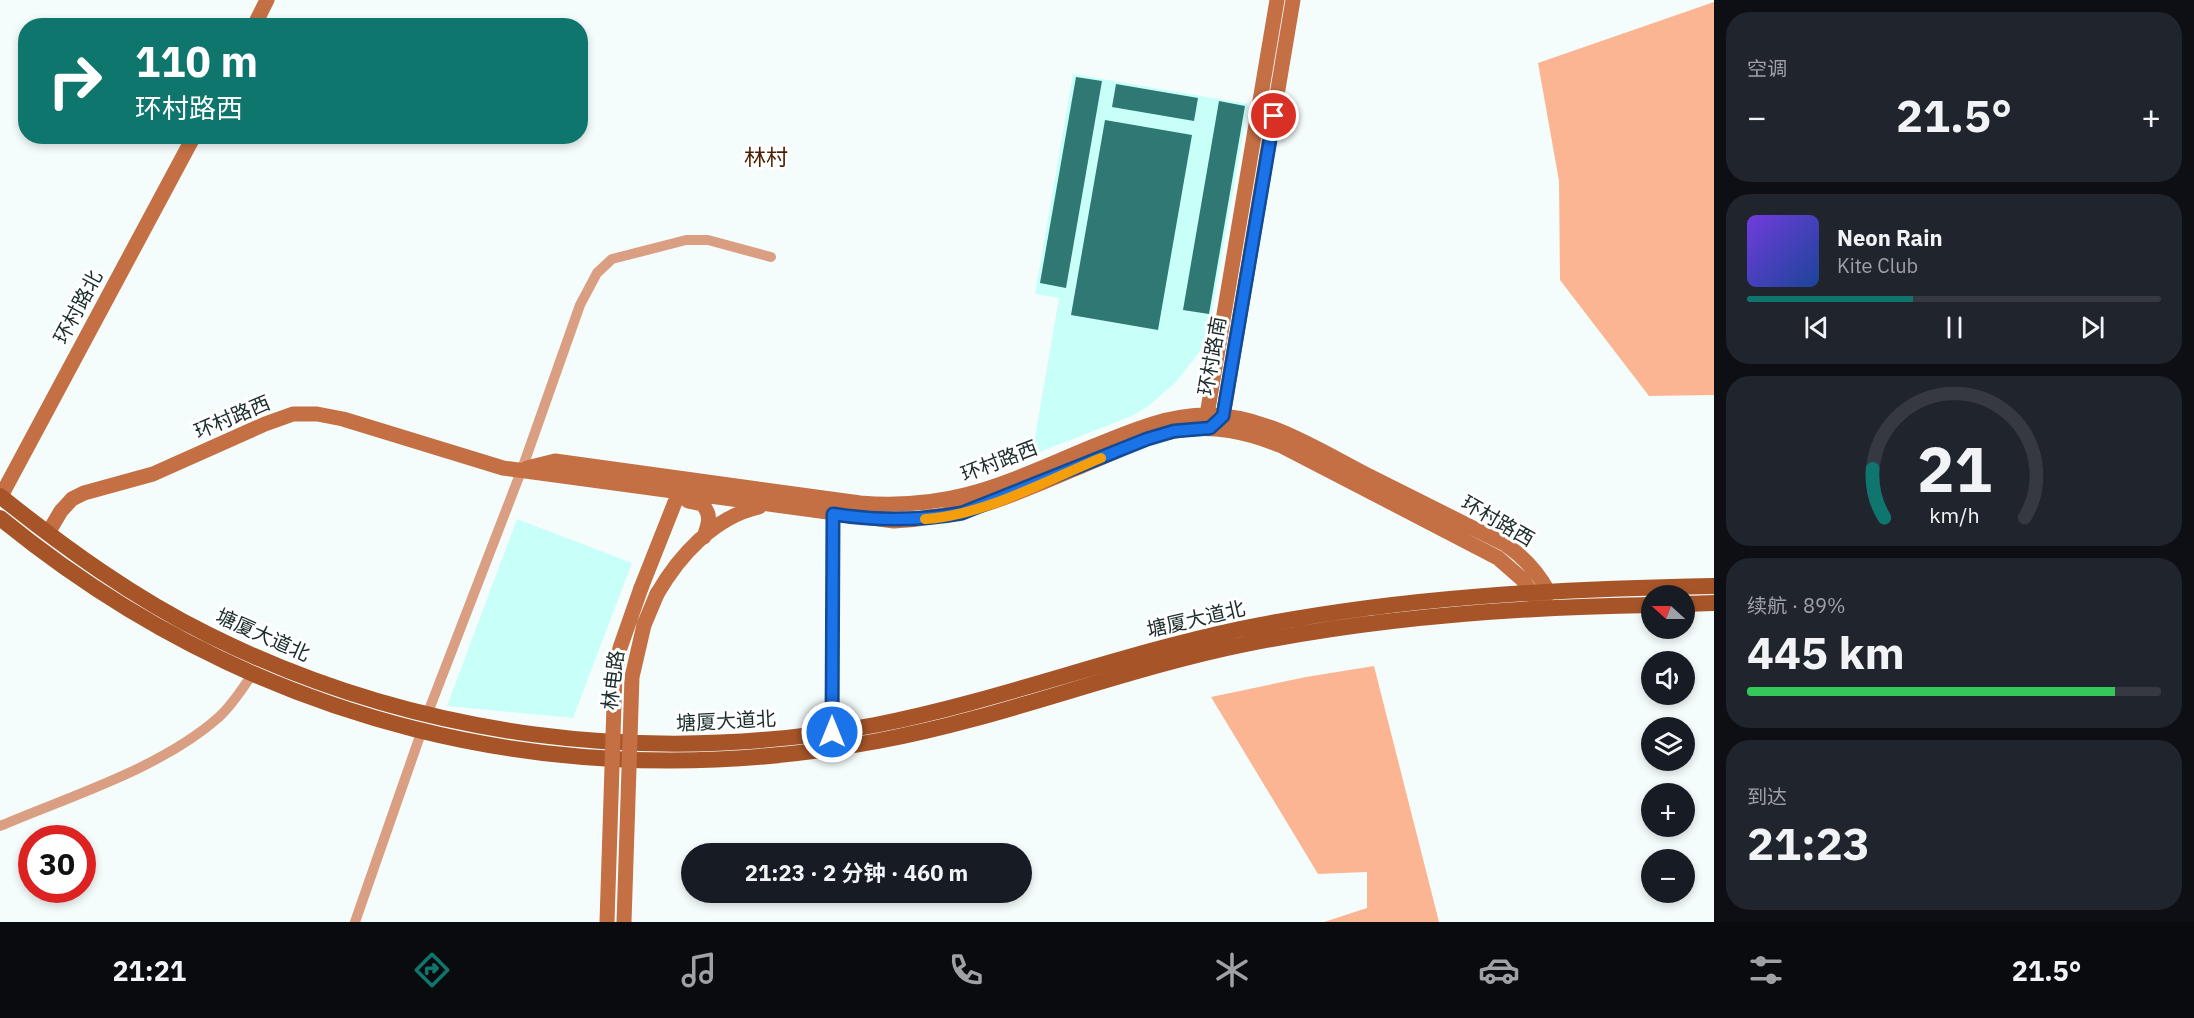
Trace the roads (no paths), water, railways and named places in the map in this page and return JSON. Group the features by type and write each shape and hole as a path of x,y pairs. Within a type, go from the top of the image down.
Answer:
{"main road":[{"path":"258,18 267,0"},
{"name":"环村路南","path":"1213,420 1277,0"},
{"name":"环村路南","path":"1213,420 1293,0"},
{"name":"环村路北","path":"0,497 190,144"},
{"name":"环村路西","path":"48,533 61,511 72,499 84,493 153,474 265,424 293,414 317,414 343,419 503,468 894,521 930,519 962,513 1147,439 1213,420"},
{"name":"环村路西","path":"522,470 555,461 860,503 896,506 929,504 993,488 1145,426 1173,418 1260,423 1288,434 1504,544 1528,562 1539,591"},
{"path":"692,480 704,496 709,512 709,523 704,537"},
{"name":"林电路","path":"607,922 615,674 620,648 679,492 692,480"},
{"name":"塘厦大道北","path":"0,497 110,577 207,634 320,683 427,716 527,735 646,745 758,741 832,732 942,709 1166,646 1241,629 1366,607 1539,591 1714,586"},
{"path":"672,510 682,502 692,501 702,504 709,512"},
{"name":"林电路","path":"624,922 632,677 644,625 669,573 704,537 726,520 746,510 767,505"},
{"name":"塘厦大道北","path":"0,518 80,578 150,621 253,673 314,698 421,733 524,752 592,759 705,761 759,759 872,742 945,726 1135,671 1244,645 1428,616 1641,605"},
{"path":"1539,591 1541,609"},
{"path":"1695,604 1714,603"}],"street":[{"path":"427,716 522,470 580,305 597,273 612,259 686,240 708,240 771,258"},
{"path":"832,732 833,514"},
{"path":"0,826 139,767 192,737 219,716 253,673"},
{"path":"355,922 421,733"}],"district":[{"name":"林村","path":"766,157"}]}
